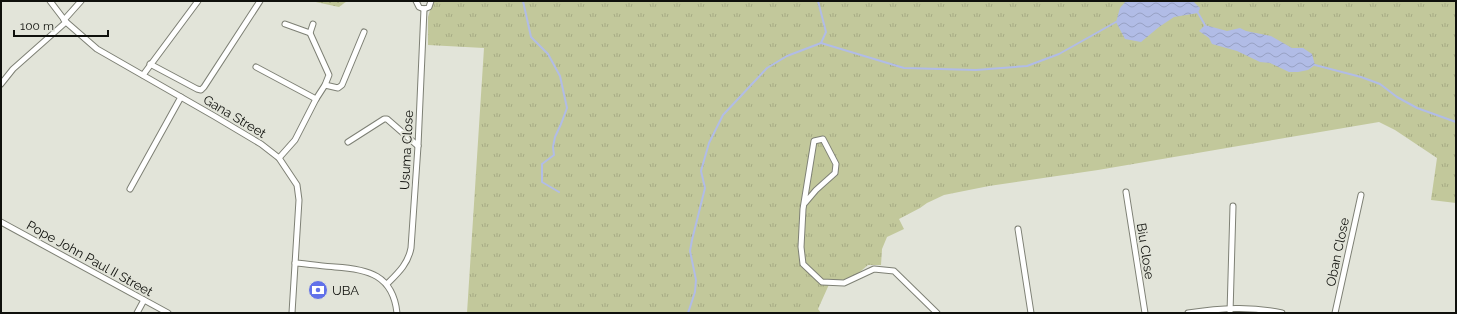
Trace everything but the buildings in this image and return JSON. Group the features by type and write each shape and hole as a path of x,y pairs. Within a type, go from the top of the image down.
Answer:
{"street":[{"name":"Gana Street","path":"50,1 65,21 97,49 261,144 279,158 297,186 299,205 292,313"},
{"path":"1,84 13,69 65,21 80,1"},
{"path":"143,75 198,1"},
{"path":"150,64 201,90 260,1"},
{"path":"416,1 418,8 424,9 429,8 431,1"},
{"name":"Usuma Close","path":"386,284 406,263 412,248 424,9"},
{"path":"285,24 310,33"},
{"path":"279,158 295,140 316,99 326,86 329,75 310,33 313,24"},
{"path":"326,86 338,88 342,85 364,32"},
{"path":"256,67 316,99"},
{"path":"130,189 181,97"},
{"path":"348,142 384,119 387,119 418,146"},
{"path":"805,203 816,190 835,173 836,164 823,139 814,141 813,143 805,203 801,247 803,264 822,282 844,283 874,269 894,271 936,313"},
{"name":"Biu Close","path":"1126,192 1145,313"},
{"name":"Oban Close","path":"1335,313 1361,195"},
{"path":"1230,310 1233,206"},
{"name":"Pope John Paul II Street","path":"1,222 168,313"},
{"path":"1018,230 1031,313"},
{"path":"295,263 363,270 373,274 386,284 394,298 397,313"},
{"path":"137,313 144,300"},
{"path":"1188,313 1230,310 1267,310 1282,313"}],"green space":[{"path":"311,1 347,1 339,7"},
{"path":"433,1 1456,1 1456,203 1431,200 1437,158 1395,130 1379,122 1098,170 989,186 944,195 899,219 904,229 887,237 882,249 881,265 868,265 855,276 842,280 831,280 818,309 821,313 467,313 484,48 428,45 428,17"}],"water":[{"path":"1126,1 1193,1 1200,8 1198,13 1174,17 1141,42 1125,39 1116,22 1120,8"},
{"path":"1205,25 1227,31 1240,28 1246,31 1271,36 1292,48 1303,48 1312,54 1315,65 1308,70 1289,72 1270,63 1260,62 1237,51 1212,44 1209,38 1199,31"}],"waterway":[{"path":"523,1 531,37 548,54 560,76 567,108 555,137 553,147 554,155 542,164 542,182 559,192"},
{"path":"688,313 695,292 696,280 690,251 705,188 701,171 709,143 723,115 767,68 787,56 821,43 826,32 818,1"},
{"path":"1198,13 1205,25"},
{"path":"821,43 904,68 976,70 1027,66 1059,54 1116,22"},
{"path":"1315,65 1361,77 1380,84 1397,97 1417,108 1456,122"}],"place":[{"name":"UBA","path":"318,290"}]}
